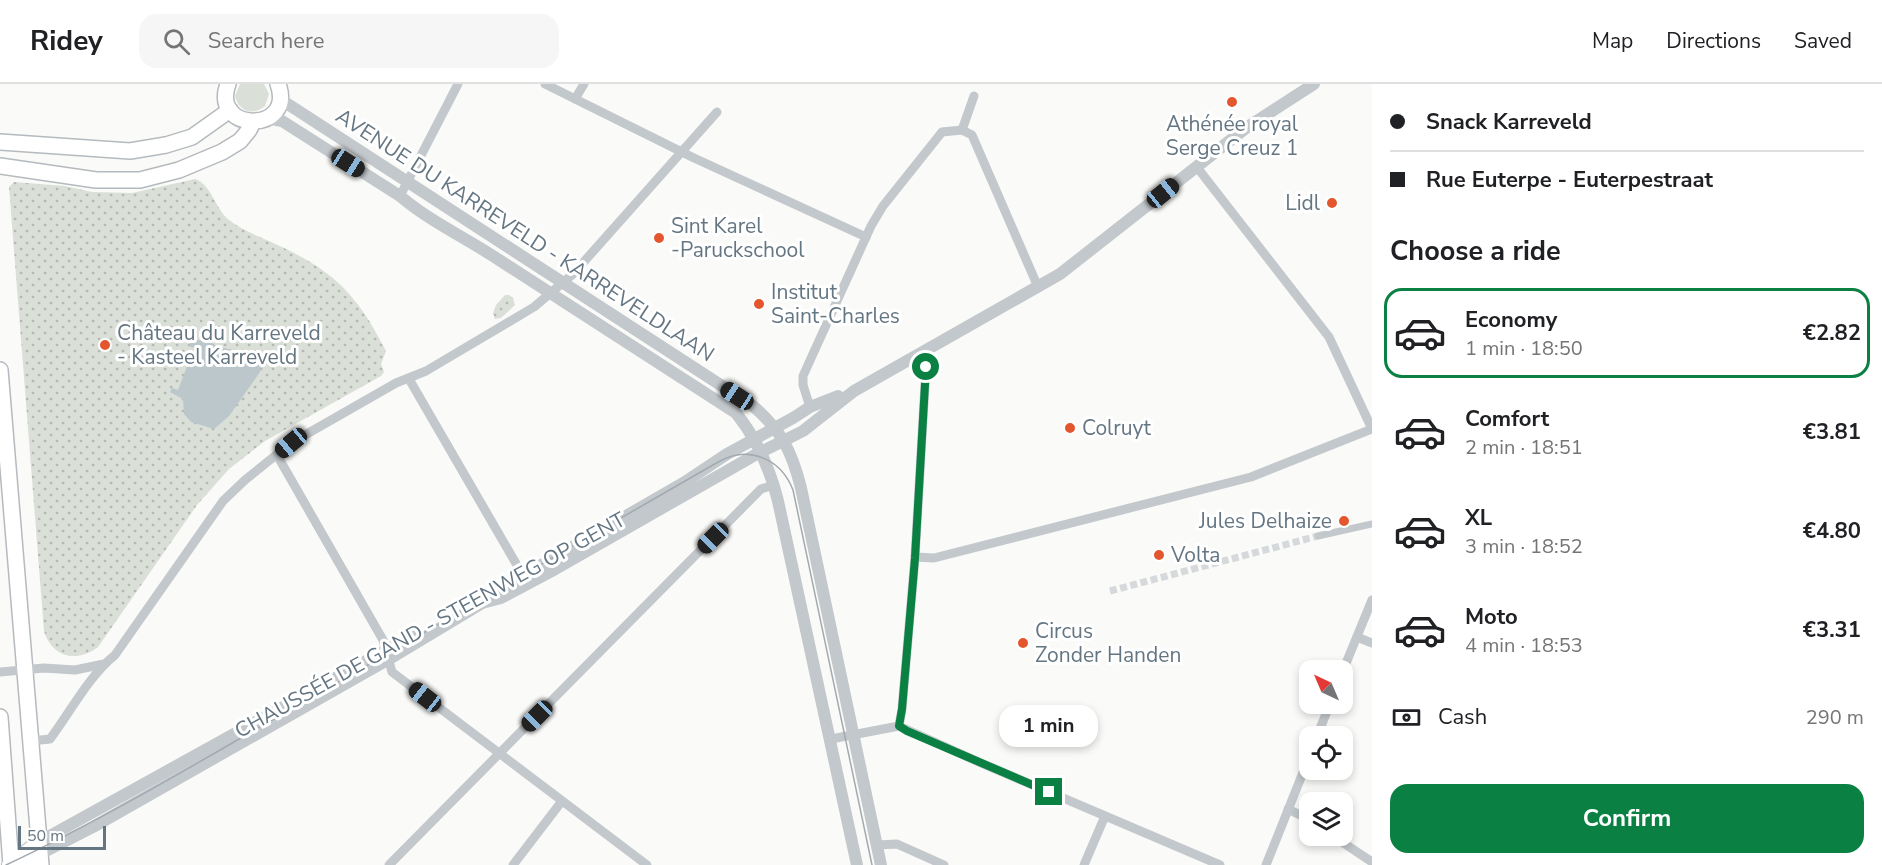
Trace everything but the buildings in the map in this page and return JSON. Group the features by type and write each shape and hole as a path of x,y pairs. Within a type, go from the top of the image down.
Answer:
{"main road":[{"path":"226,85 227,103 230,110 244,121 260,120"},
{"path":"0,166 96,180 140,180 179,170 222,152 240,141 260,120 278,107 279,92"},
{"path":"0,142 130,151 166,145 192,137 230,110"},
{"path":"0,370 2,424 40,854"},
{"path":"0,717 10,865"},
{"name":"CHAUSSÉE DE GAND - STEENWEG OP GENT","path":"10,865 40,854"},
{"name":"CHAUSSÉE DE GAND - STEENWEG OP GENT","path":"27,865 40,854"}],"street":[{"path":"400,196 458,84"},
{"path":"545,84 866,237"},
{"path":"575,99 584,84"},
{"name":"CHAUSSÉE DE GAND - STEENWEG OP GENT","path":"40,854 388,654 478,596 525,579 802,431 854,391 1060,274 1246,128 1314,84"},
{"name":"AVENUE DU KARREVELD - KARREVELDLAAN","path":"279,92 407,181 753,406 775,428 793,458 801,488 881,865"},
{"path":"962,130 974,96"},
{"path":"31,741 50,739 88,684 104,664 115,656 222,501 291,443 396,383 409,379 525,312 550,294 573,274 717,111"},
{"name":"AVENUE DU KARREVELD - KARREVELDLAAN","path":"260,120 282,121 736,413 755,439 774,485 857,865"},
{"path":"810,407 803,385 803,376 866,237 883,206 942,132 962,130 972,135 1038,287"},
{"path":"915,558 934,558 1251,477 1372,429 1329,337 1196,166"},
{"path":"899,726 915,558 926,367 919,354"},
{"path":"409,379 525,579"},
{"name":"CHAUSSÉE DE GAND - STEENWEG OP GENT","path":"525,579 727,454 810,407 854,391"},
{"path":"277,455 383,640 393,672 647,865"},
{"path":"389,865 761,489 774,485"},
{"path":"1318,536 1372,524"},
{"path":"1347,660 1372,600"},
{"path":"1357,637 1372,643"},
{"path":"0,672 44,668 75,670 104,664"},
{"path":"75,670 88,684"},
{"path":"831,739 899,726 1220,865"},
{"path":"1266,865 1300,780"},
{"path":"513,865 562,801"},
{"path":"1288,808 1299,814"},
{"path":"1084,865 1105,816"},
{"path":"877,845 897,844 944,865"},
{"path":"1348,846 1372,862"}],"shaded area":[{"path":"240,84 264,84 269,94 265,106 256,111 243,109 235,96"},
{"path":"195,179 206,186 220,210 229,220 304,258 346,290 367,317 386,351 381,364 384,372 381,376 265,441 229,469 197,505 98,647 82,655 66,655 53,647 44,631 9,187 14,182 65,186 92,192 132,193"},
{"path":"505,295 513,298 515,305 501,318 495,319 493,313 496,305"},
{"path":"192,340 212,340 213,345 263,358 260,372 229,416 214,429 191,422 184,414 183,399 170,392 172,388 178,390 194,348 189,346"}],"tunnel":[{"path":"1110,591 1318,536"}],"tram line":[{"path":"6,865 162,784 720,461 742,454 753,455 772,463 781,470 793,490 872,865"}],"place":[{"name":"Athénée royal Serge Creuz 1","path":"1232,102"},
{"name":"Lidl","path":"1332,203"},
{"name":"Sint Karel -Paruckschool","path":"659,238"},
{"name":"Institut Saint-Charles","path":"759,304"},
{"name":"Château du Karreveld - Kasteel Karreveld","path":"105,345"},
{"name":"Colruyt","path":"1070,428"},
{"name":"Jules Delhaize","path":"1344,521"},
{"name":"Volta","path":"1159,555"},
{"name":"Circus Zonder Handen","path":"1023,643"}],"route":[{"path":"926,367 915,558 899,726 1049,792"}]}
